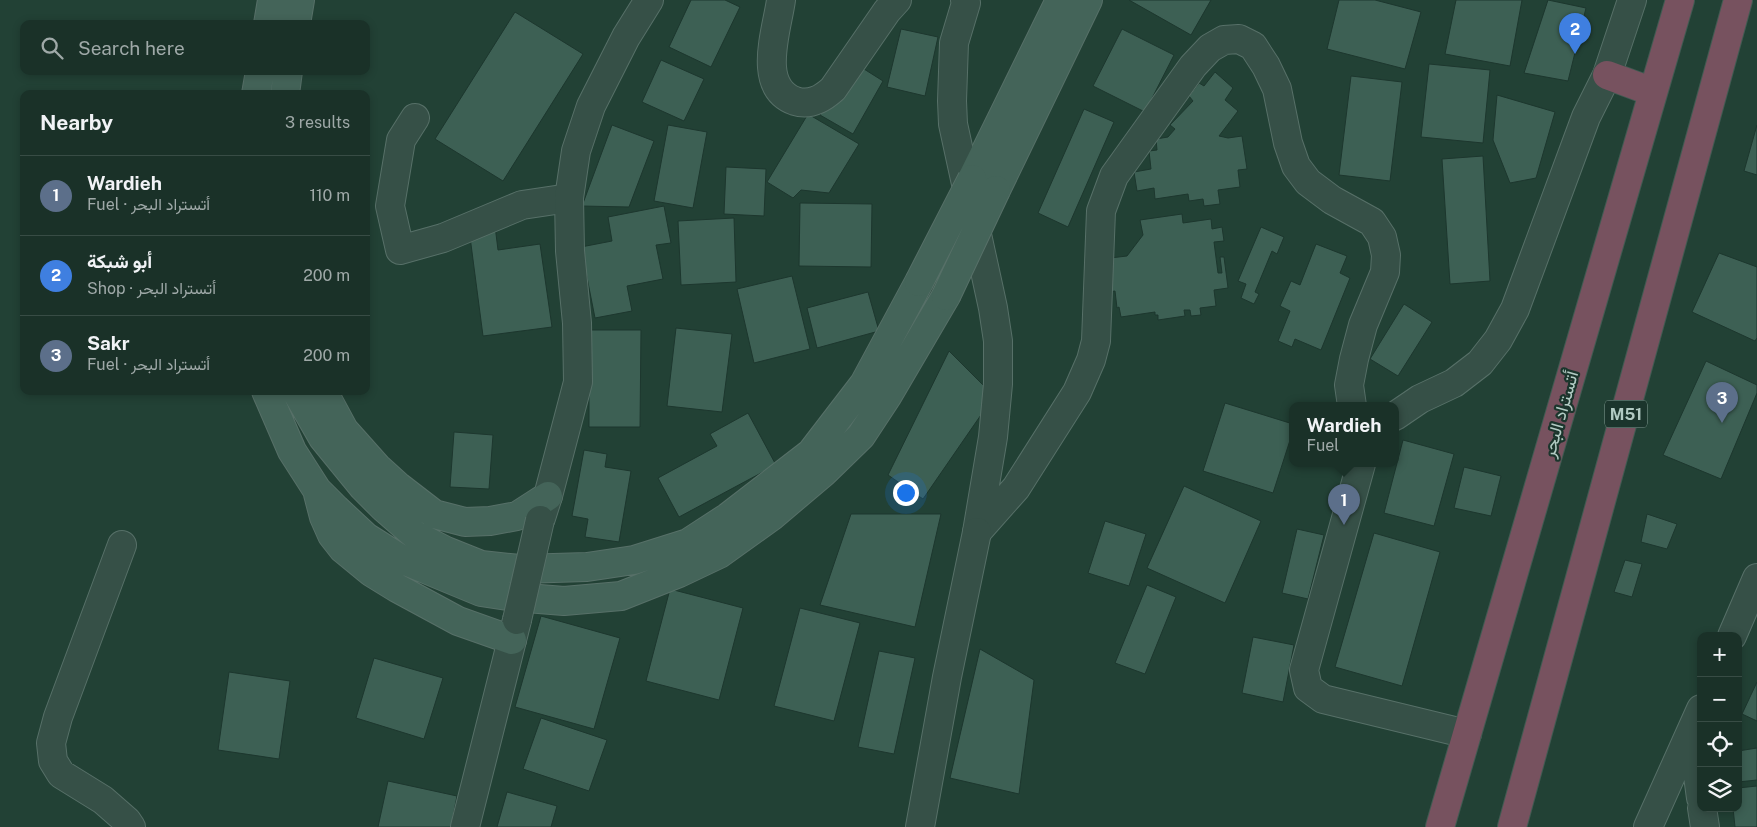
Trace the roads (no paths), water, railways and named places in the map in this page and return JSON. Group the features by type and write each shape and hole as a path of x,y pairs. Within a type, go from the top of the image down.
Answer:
{"highway":[{"name":"أتستراد البحر","path":"1440,827 1680,0"},
{"name":"M51","path":"1512,827 1738,0"},
{"path":"1607,75 1653,92"}],"main road":[{"path":"269,20 272,0"},
{"path":"297,20 300,0"},
{"path":"1042,0 1047,26"},
{"path":"268,395 292,451 317,490 366,536 401,559 481,592 564,601 621,596 680,573 718,554 772,516 817,478 861,436 888,395 946,296 984,185 1047,26 1060,0"},
{"path":"298,395 323,438 384,508 415,535 481,565 520,569 587,567 634,560 688,543 728,517 811,453 864,384 919,282 984,185 1088,0"},
{"path":"257,90 259,75"},
{"path":"286,90 287,75"},
{"path":"325,395 344,430 376,467 434,514 465,522 490,521 544,508"},
{"path":"317,490 324,517 332,536 343,549 371,572 458,621 514,630"}],"street":[{"path":"465,827 544,508 578,382 577,323 570,251 570,198 576,151 591,106 626,37 648,0"},
{"path":"782,0 772,55 774,80 780,91 789,98 800,102 813,102 824,98 833,89 887,11 897,0"},
{"path":"920,827 994,437 998,384 998,341 993,308 953,124 954,42 966,3 965,0"},
{"path":"1399,413 1420,399 1454,383 1480,363 1498,340 1516,309 1586,117 1607,75 1632,0"},
{"path":"977,532 1021,480 1077,392 1091,360 1096,341 1101,211 1114,176 1192,66 1210,48 1224,40 1239,38 1253,46 1266,66 1277,89 1288,143 1296,166 1308,182 1332,200 1372,222 1382,237 1386,255 1385,272 1363,325 1354,359 1349,385 1351,402"},
{"path":"415,118 401,140 390,206 400,250 443,238 522,205 570,198"},
{"path":"1360,467 1304,670 1308,688 1323,699 1467,734"},
{"path":"122,545 58,718 51,743 53,761 61,774 103,800 127,821 131,827"},
{"path":"1734,632 1757,578"},
{"path":"1696,720 1699,767"},
{"path":"1648,827 1696,720"},
{"path":"1703,812 1705,827"}],"place":[{"name":"أبو شبكة","path":"1575,54"},
{"name":"Sakr","path":"1722,423"},
{"name":"Wardieh","path":"1344,525"}]}
